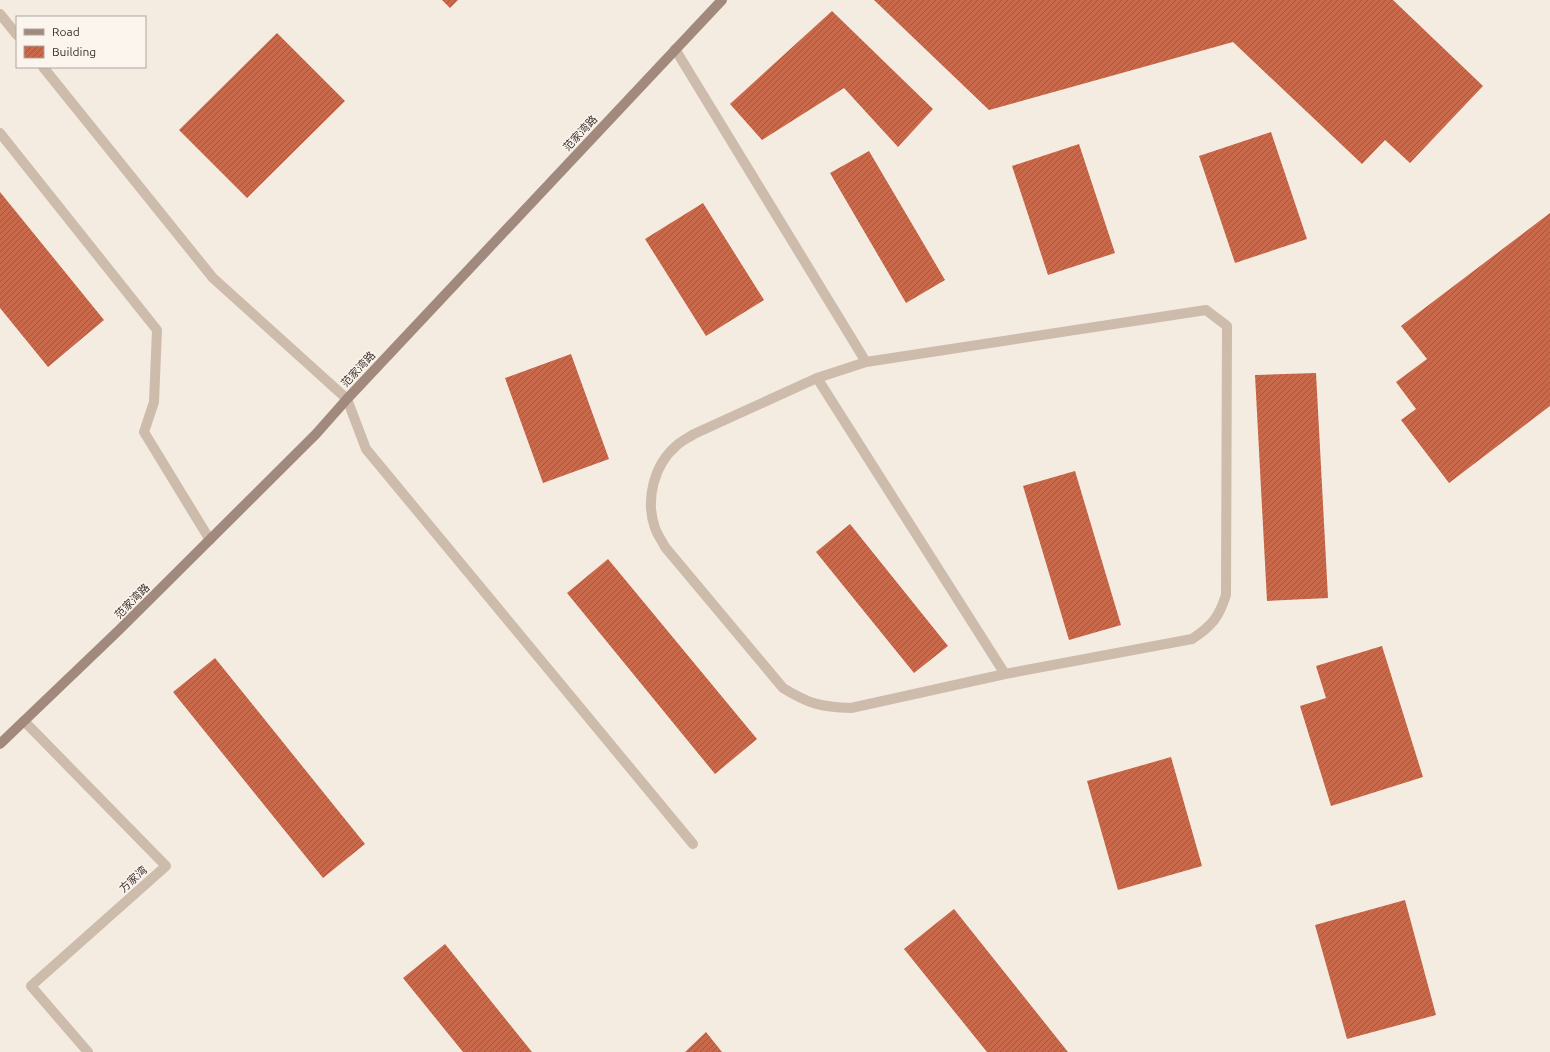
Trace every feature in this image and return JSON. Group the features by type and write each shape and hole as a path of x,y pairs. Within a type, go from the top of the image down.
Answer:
{"main road":[{"name":"范家湾路","path":"0,744 210,540 316,434 347,399 722,0"}],"street":[{"path":"0,14 16,34"},
{"path":"675,49 866,362"},
{"path":"44,68 213,278 347,399 366,449 693,844"},
{"path":"0,133 157,330 154,402 144,432 210,540"},
{"path":"1206,310 1227,326 1226,595 1220,613 1208,628 1192,639 1005,674 851,708 827,708 804,701 783,688 665,547 655,528 651,506 653,483 662,463 675,446 694,434 818,378 866,362 1206,310"},
{"path":"818,378 1005,674"},
{"name":"方家湾","path":"24,721 166,866 30,986 88,1052"}],"building":[{"path":"442,0 458,0 450,8"},
{"path":"874,0 1393,0 1483,86 1410,163 1385,140 1362,164 1233,42 989,110"},
{"path":"832,11 933,109 898,147 844,88 762,140 730,104"},
{"path":"277,33 345,101 247,198 179,130"},
{"path":"1271,132 1307,239 1235,263 1199,156"},
{"path":"1079,144 1115,253 1048,275 1012,166"},
{"path":"869,151 945,280 906,303 830,173"},
{"path":"0,192 104,320 48,367 0,308"},
{"path":"703,203 764,300 706,336 645,239"},
{"path":"1550,213 1550,406 1449,483 1401,420 1416,409 1396,382 1427,359 1401,326"},
{"path":"571,354 609,459 543,483 505,378"},
{"path":"1316,373 1328,598 1267,601 1255,375"},
{"path":"1075,471 1121,625 1069,640 1023,486"},
{"path":"850,524 948,646 914,673 816,552"},
{"path":"608,559 757,739 715,774 567,593"},
{"path":"1382,646 1423,777 1331,806 1300,706 1326,698 1316,666"},
{"path":"215,658 365,844 323,878 173,692"},
{"path":"1171,757 1202,866 1118,890 1087,781"},
{"path":"1405,900 1436,1015 1347,1039 1315,925"},
{"path":"954,909 1068,1052 987,1052 904,949"},
{"path":"445,944 532,1052 463,1052 403,978"},
{"path":"706,1032 722,1052 685,1052"}]}
